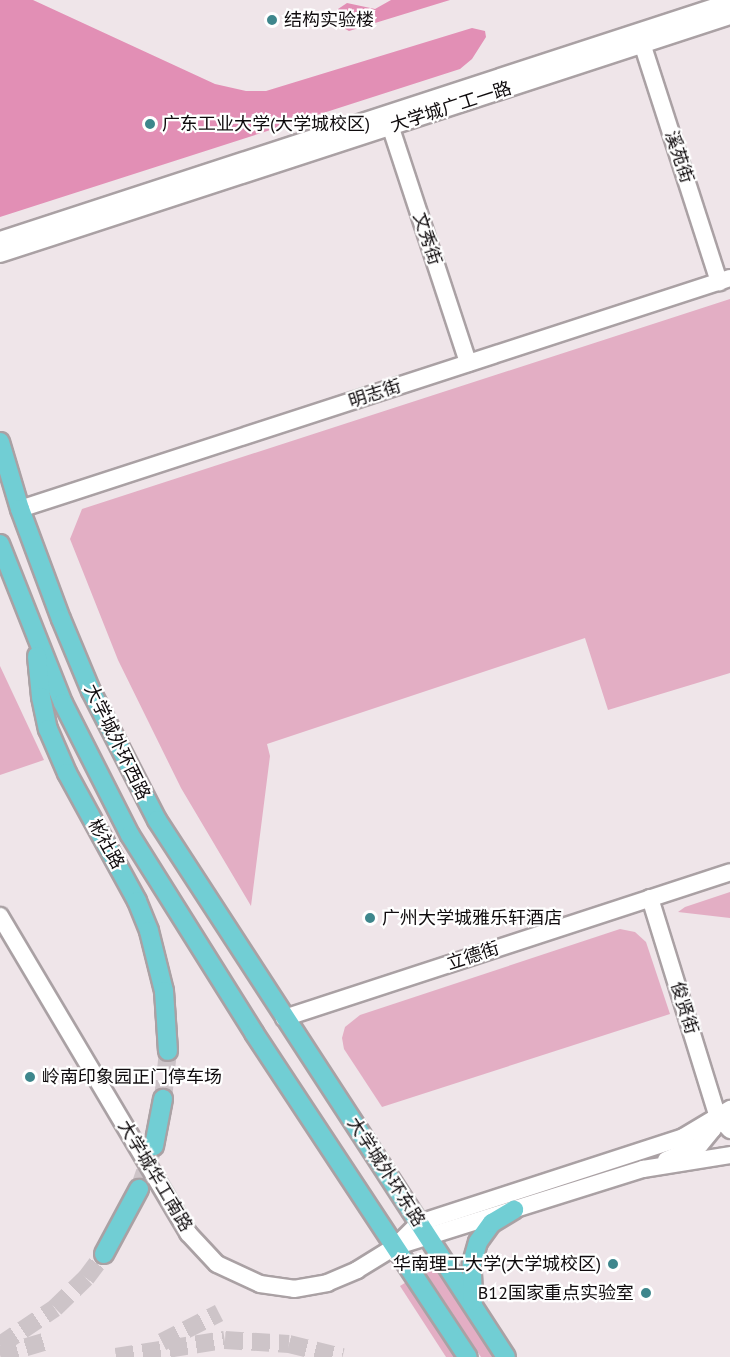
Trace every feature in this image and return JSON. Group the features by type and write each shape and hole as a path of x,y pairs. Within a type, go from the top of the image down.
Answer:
{"main road":[{"name":"大学城外环西路","path":"0,442 20,509 74,651 127,765 178,855 284,1018"},
{"name":"大学城外环西路","path":"0,544 63,704 130,836 255,1033"},
{"name":"彬社路","path":"36,639 41,697 48,729 67,773 137,901 149,931 162,978 168,1027 168,1051"},
{"name":"大学城外环东路","path":"284,1018 506,1357"},
{"name":"大学城外环东路","path":"255,1033 468,1357"},
{"path":"154,1146 163,1099"},
{"path":"104,1254 139,1189"},
{"path":"476,1312 471,1287 475,1250 492,1223 514,1210"}],"street":[{"name":"大学城广工一路","path":"0,240 389,120 641,38 730,2"},
{"name":"大学城广工一路","path":"641,38 730,16"},
{"name":"溪苑街","path":"641,38 725,280"},
{"name":"大学城广工一路","path":"0,254 389,120"},
{"name":"文秀街","path":"389,120 468,363"},
{"name":"明志街","path":"20,509 725,280"},
{"name":"立德街","path":"284,1018 730,872"},
{"name":"俊贤街","path":"650,898 730,1130"},
{"name":"大学城华工南路","path":"0,916 188,1233 217,1264 260,1284 302,1288 327,1283 352,1273 424,1230 683,1137 724,1113"},
{"path":"643,1169 700,1145 724,1113"},
{"name":"大学城华工南路","path":"424,1230 514,1210 643,1169 730,1155"}],"shaded area":[{"path":"0,0 33,0 215,84 246,91 266,91 472,28 485,31 486,37 472,59 460,69 0,217"},
{"path":"391,0 450,0 349,31 336,24 338,9 347,3 375,9"},
{"path":"730,299 730,673 608,710 585,638 267,744 270,756 251,906 181,788 118,660 70,539 82,509"},
{"path":"0,666 44,760 0,775"},
{"path":"730,892 730,918 678,912 685,907"},
{"path":"620,929 635,932 646,942 670,1014 382,1107 344,1049 342,1038 345,1027 360,1015"},
{"path":"431,1267 437,1270 494,1357 481,1357 427,1275 427,1270"},
{"path":"408,1281 458,1357 446,1357 400,1286"}],"tunnel":[{"path":"163,1099 168,1051"},
{"path":"139,1189 154,1146"},
{"path":"0,1345 55,1308 86,1278 104,1254"},
{"path":"162,1342 219,1313"},
{"path":"0,1355 50,1340"},
{"path":"116,1357 225,1340 289,1344 342,1357"}],"place":[{"name":"结构实验楼","path":"272,20"},
{"name":"广东工业大学(大学城校区)","path":"150,124"},
{"name":"广州大学城雅乐轩酒店","path":"370,918"},
{"name":"岭南印象园正门停车场","path":"30,1077"},
{"name":"华南理工大学(大学城校区)","path":"613,1264"},
{"name":"B12国家重点实验室","path":"646,1293"}]}
